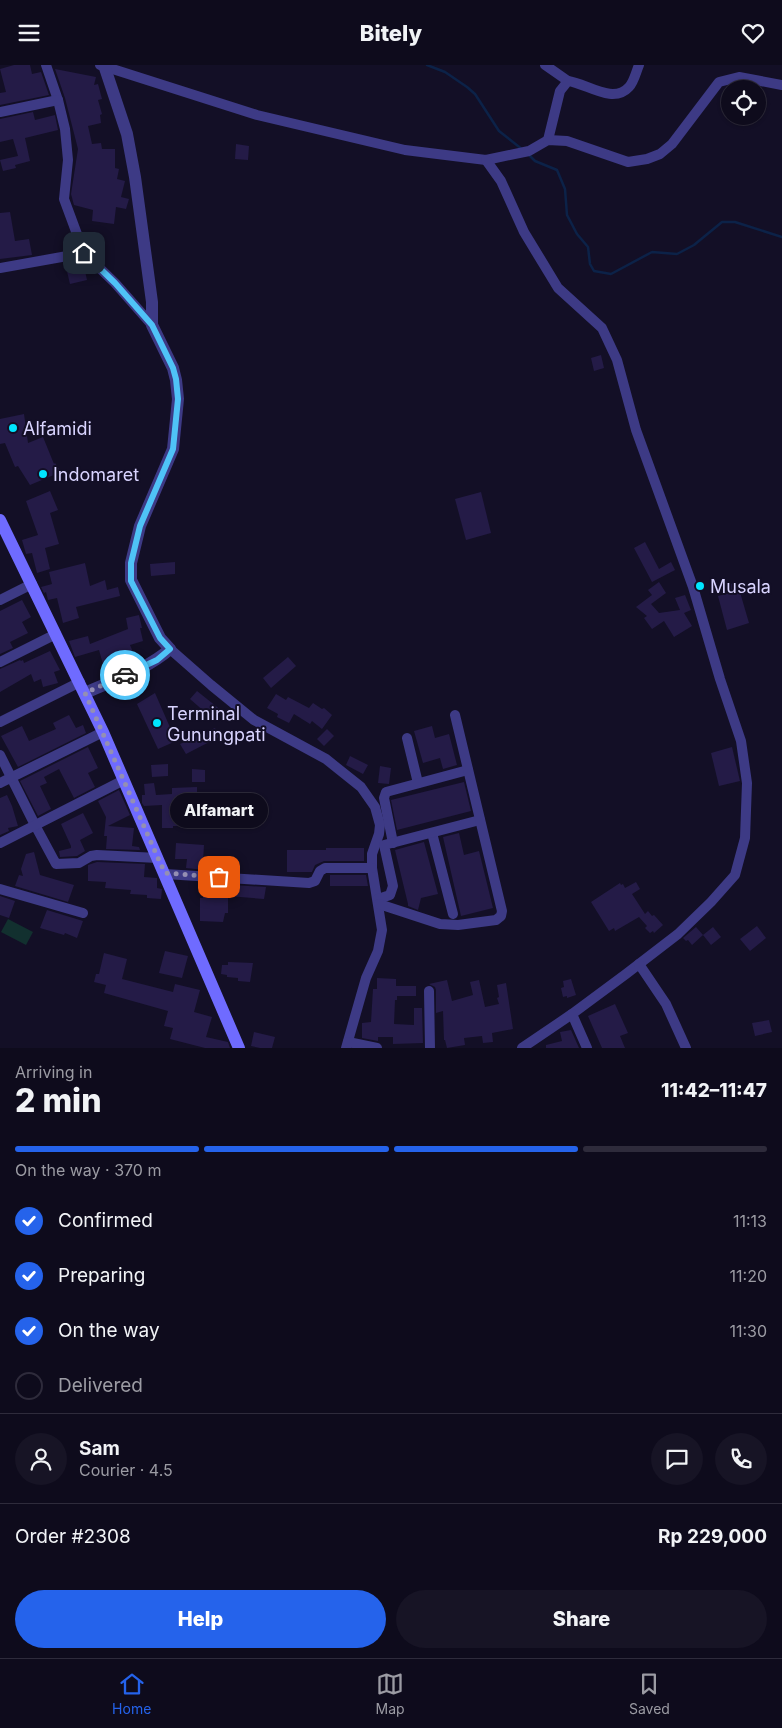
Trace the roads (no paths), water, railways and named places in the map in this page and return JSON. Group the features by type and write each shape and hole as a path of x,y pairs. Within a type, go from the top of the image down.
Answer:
{"main road":[{"path":"0,520 103,732 239,1048"}],"street":[{"path":"46,65 58,100 65,129 68,160 64,199 84,253 115,283 152,325 173,368 178,399 173,449 140,526 131,563 131,581 160,638 170,649 254,720 326,759 361,787 369,797 379,817 379,835 372,853 372,868 382,930 378,951 366,978 347,1045 377,1048"},
{"path":"103,65 257,115 405,150 486,160 529,151 548,140 567,141 628,162 648,159 660,154 672,144 719,82 739,77 782,85"},
{"path":"103,65 129,142 152,302 152,325"},
{"path":"545,65 568,81 603,93 620,92 628,89 639,65"},
{"path":"548,140 560,91 568,81"},
{"path":"0,112 58,100"},
{"path":"486,160 501,181 524,232 558,289 602,328 617,360 636,430 693,587 720,679 741,741 747,783 746,838 735,875 711,903 639,964 572,1014 522,1048"},
{"path":"0,268 84,253"},
{"path":"0,600 32,583"},
{"path":"0,662 56,633"},
{"path":"0,723 82,688 146,666 170,649"},
{"path":"378,902 440,924 458,925 496,919 501,916 502,911 455,715"},
{"path":"0,783 103,732"},
{"path":"407,739 418,783"},
{"path":"0,755 54,862 58,865 79,863 97,855 158,858"},
{"path":"393,843 384,795 386,792 468,770"},
{"path":"0,843 124,780"},
{"path":"378,902 390,895 392,891 384,845 480,820"},
{"path":"432,833 453,914"},
{"path":"165,873 309,883 314,881 320,871 325,868 372,868"},
{"path":"0,889 83,913"},
{"path":"639,964 666,1004 686,1048"},
{"path":"429,991 430,1048"},
{"path":"572,1014 587,1048"}],"waterway":[{"path":"427,65 445,72 475,94 499,131 523,150"},
{"path":"529,155 535,161 557,170 565,189 567,215 577,234 588,247 590,264 594,271 611,274 652,252 677,254 694,245 722,222 735,222 782,237"}],"place":[{"name":"Alfamidi","path":"13,428"},
{"name":"Indomaret","path":"43,474"},
{"name":"Musala","path":"700,586"},
{"name":"Terminal Gunungpati","path":"157,723"},
{"name":"Alfamart","path":"219,877"}]}
